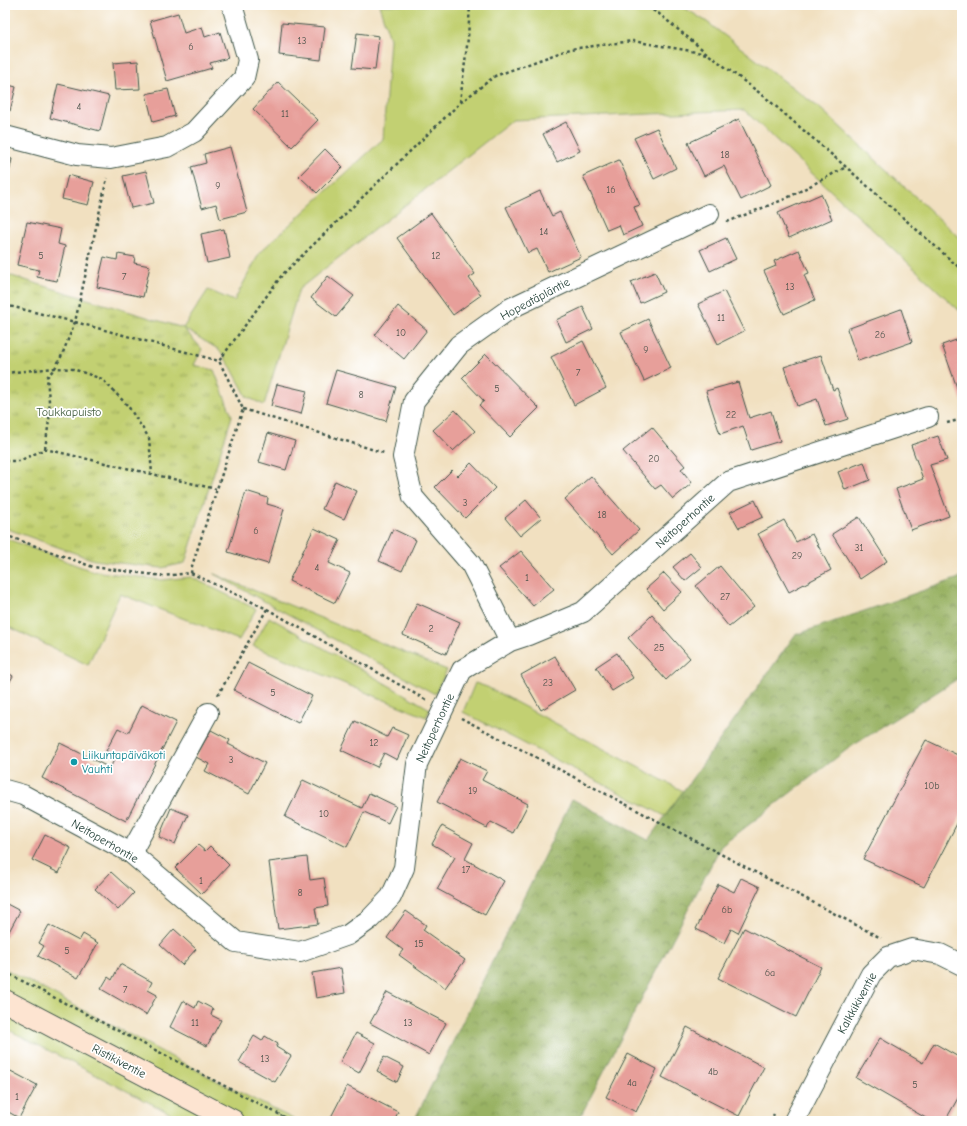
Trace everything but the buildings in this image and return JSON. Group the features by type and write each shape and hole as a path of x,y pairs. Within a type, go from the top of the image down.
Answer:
{"street":[{"path":"5,136 77,155 111,158 167,147 194,132 244,78 248,60 232,5"},
{"name":"Hopeatäpläntie","path":"510,641 471,564 413,498 403,457 414,402 459,345 511,308 709,214"},
{"name":"Neitoperhontie","path":"5,790 23,795 131,853 236,942 300,952 348,936 370,919 392,897 404,868 417,764 462,670 510,641 584,612 728,482 928,417"},
{"path":"131,853 208,713"},
{"name":"Kalkkikiventie","path":"794,1121 871,974 888,957 912,949 940,954 962,965"},
{"name":"Ristikiventie","path":"5,1001 233,1121"}],"path":[{"path":"460,103 468,38 470,5"},
{"path":"642,5 658,13 708,54 765,97 962,270"},
{"path":"219,361 282,275 460,103 495,76 570,49 633,41 708,54"},
{"path":"44,449 50,413 47,377 55,368 62,355 75,322 111,158"},
{"path":"709,214 716,226 785,199 846,167"},
{"path":"5,305 75,322 219,361 243,409 216,489 191,573"},
{"path":"5,373 55,368 73,369 102,379 128,406 149,438 152,474"},
{"path":"243,409 394,457 403,457"},
{"path":"5,461 19,461 44,449 216,489"},
{"path":"5,534 93,567 163,576 191,573 268,609 443,710 881,938"},
{"path":"208,713 268,609"},
{"path":"5,972 292,1121"},
{"path":"278,1121 281,1116"}],"green space":[{"path":"379,5 680,5 707,22 822,110 962,240 962,313 744,110 513,120 299,289 264,405 247,397 231,367 218,349 183,328 208,290 234,301 260,252 383,139 390,39"},
{"name":"Toukkapuisto","path":"5,274 183,328 202,349 194,365 214,370 232,416 185,563 162,568 94,560 5,528"},
{"path":"5,538 92,571 162,580 191,577 256,609 239,640 120,594 88,665 5,625"},
{"path":"214,574 447,670 435,694"},
{"path":"962,577 962,676 849,748 721,846 578,1121 414,1121 572,799 648,840 795,635"},
{"path":"269,617 430,709 426,717 253,646"},
{"path":"475,683 487,687 683,791 665,816 463,712"},
{"path":"5,969 221,1083 297,1121 185,1121 5,1028"}],"place":[{"name":"Liikuntapäiväkoti Vauhti","path":"74,762"}]}
